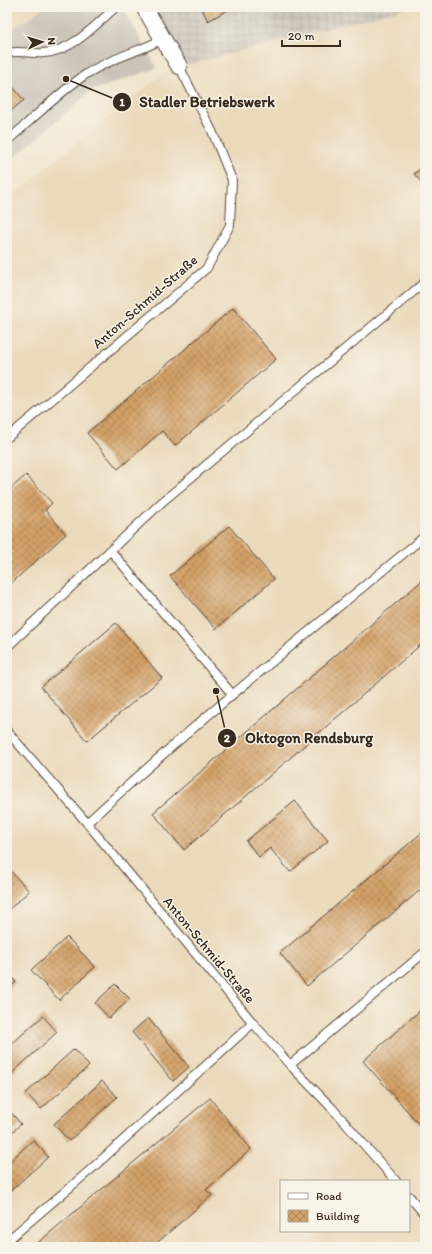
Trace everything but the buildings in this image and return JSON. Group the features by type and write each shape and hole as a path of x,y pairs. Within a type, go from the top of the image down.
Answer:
{"street":[{"path":"144,7 179,66"}],"lane":[{"path":"7,53 24,51 43,53 58,51 76,42 116,7"},
{"path":"7,141 85,75 163,39"},
{"name":"Anton-Schmid-Straße","path":"7,438 207,268 230,225 232,180 212,131 179,66"},
{"path":"7,647 162,502 425,282"},
{"path":"87,823 132,781 232,694 425,536"},
{"path":"110,550 232,694"},
{"name":"Anton-Schmid-Straße","path":"7,731 87,823 253,1023 290,1065 332,1108 395,1180"},
{"path":"290,1065 425,952"},
{"path":"7,1241 89,1171 253,1023"},
{"path":"410,1197 425,1215"}],"shaded area":[{"path":"7,7 43,7 30,18 7,31"},
{"path":"43,7 122,7 157,68 91,91 7,164 7,31 30,18"},
{"path":"154,7 409,7 186,65"},
{"path":"407,7 425,7 425,1247 7,1247 7,200 170,68"}],"place":[{"name":"Stadler Betriebswerk","path":"66,79"},
{"name":"Oktogon Rendsburg","path":"216,691"}]}
